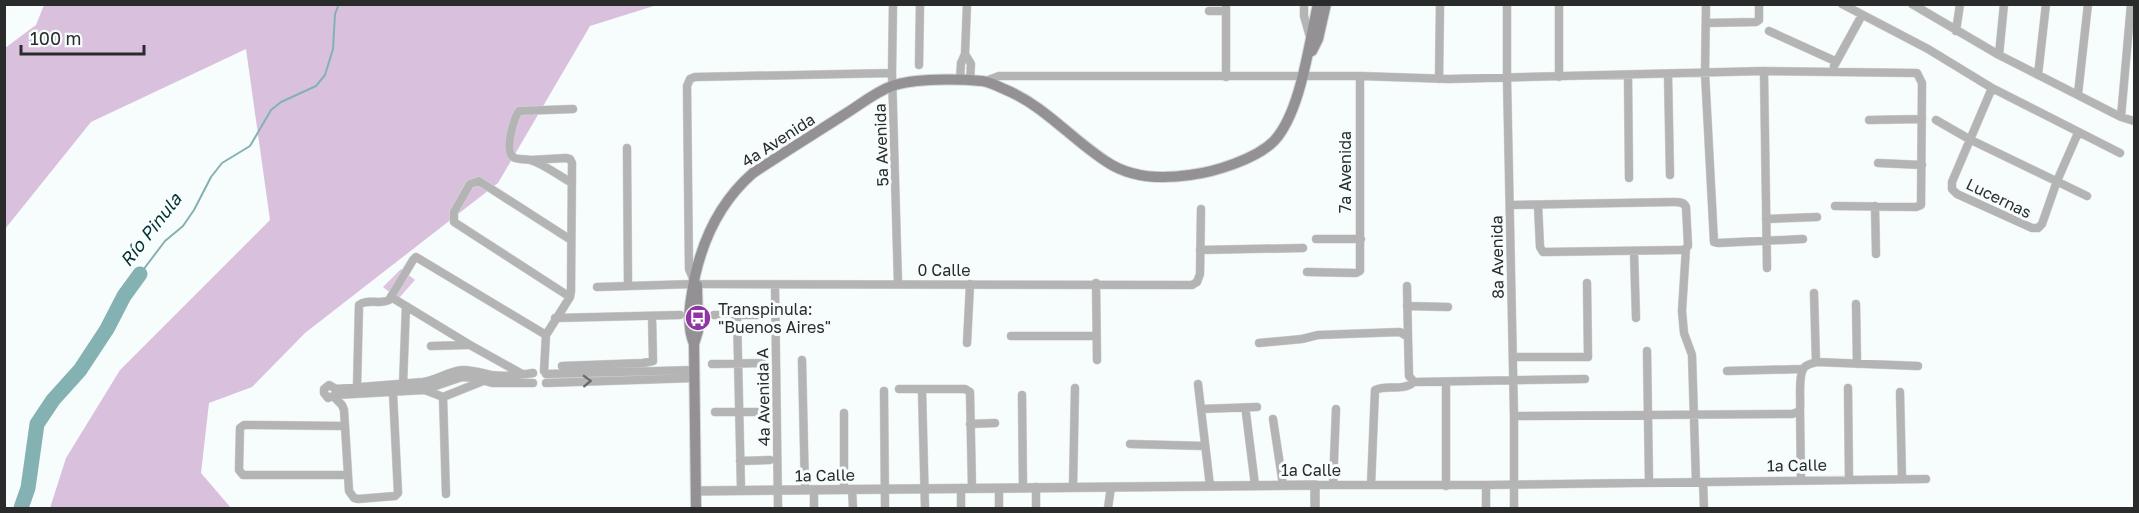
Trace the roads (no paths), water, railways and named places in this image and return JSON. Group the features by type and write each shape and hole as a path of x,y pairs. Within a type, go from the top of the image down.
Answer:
{"main road":[{"path":"1309,56 1310,37 1318,4"},
{"path":"892,86 927,81 986,81 1039,107 1106,161 1122,171 1146,176 1177,177 1207,173 1233,165 1272,144 1287,122 1309,56 1318,39 1326,4"},
{"name":"4a Avenida","path":"696,508 695,374 690,318 700,255 711,228 726,202 742,182 753,173 892,86"}],"street":[{"name":"5a Avenida","path":"893,4 892,86 898,284"},
{"path":"919,65 920,4"},
{"path":"965,81 961,63 965,54 967,4"},
{"path":"1304,4 1304,16 1310,37"},
{"path":"1439,79 1440,4"},
{"name":"8a Avenida","path":"1507,4 1514,508"},
{"path":"1559,4 1559,77"},
{"path":"1706,4 1704,73 1714,242 1803,239"},
{"path":"1706,23 1756,22 1759,20 1759,4"},
{"path":"1842,4 1928,49 1992,88 2120,153"},
{"path":"1956,31 1960,4"},
{"path":"1999,55 2004,4"},
{"path":"2038,75 2046,4"},
{"path":"2078,94 2088,4"},
{"path":"2121,117 2131,4"},
{"path":"1914,5 1999,55 2134,122"},
{"path":"1209,11 1226,8 1226,77"},
{"path":"1833,71 1835,62 1862,15"},
{"path":"1769,31 1835,62"},
{"path":"986,81 999,76 1360,76 1507,79 1764,71 1917,73 1922,83 1921,205 1916,207 1835,206"},
{"path":"1764,71 1767,268"},
{"name":"4a Avenida","path":"695,282 689,269 687,86 690,79 695,77 892,73"},
{"path":"1668,74 1670,175"},
{"path":"1628,75 1629,178"},
{"name":"7a Avenida","path":"1307,272 1356,273 1361,268 1360,76"},
{"path":"1969,139 1992,88"},
{"path":"534,383 532,378 540,372 544,357 546,335 570,297 572,163 570,159 515,158 509,151 512,124 519,111 573,109"},
{"path":"1869,120 1922,119"},
{"path":"1936,120 1969,139 2087,196"},
{"name":"Lucernas","path":"1969,139 1952,182 1952,189 1957,194 2032,228 2038,228 2042,224 2057,181 2078,133"},
{"path":"627,148 628,286"},
{"path":"531,160 572,183"},
{"path":"1878,164 1922,165"},
{"path":"570,297 454,222 453,216 470,184 479,181 571,240"},
{"path":"1510,205 1682,202 1686,207 1688,243 1682,311 1684,333 1692,355 1694,416 1704,508"},
{"path":"1538,205 1540,250 1543,252 1634,252 1686,248"},
{"path":"1875,206 1876,254"},
{"path":"1201,209 1200,250 1303,248"},
{"path":"1766,219 1816,218"},
{"path":"1316,239 1361,239"},
{"name":"0 Calle","path":"597,287 695,282 775,285 1192,285 1199,280 1200,250"},
{"path":"1634,252 1636,318"},
{"path":"357,387 359,305 363,302 386,302 413,260 419,257 546,335"},
{"path":"967,343 970,284"},
{"path":"1095,284 1096,360"},
{"path":"1513,357 1588,357 1587,284"},
{"name":"4a Avenida A","path":"775,285 778,508"},
{"path":"1407,286 1409,376 1414,382"},
{"path":"1814,292 1816,362"},
{"path":"391,297 524,375"},
{"path":"1856,304 1857,364"},
{"path":"403,385 406,306"},
{"path":"1407,306 1448,307"},
{"path":"555,318 680,315"},
{"path":"714,315 762,315"},
{"path":"737,315 741,489"},
{"path":"562,366 653,361 652,316"},
{"path":"1259,343 1302,339 1318,335 1400,332 1408,338"},
{"path":"1011,336 1096,336"},
{"path":"431,346 470,345"},
{"path":"1647,351 1649,483"},
{"path":"802,360 810,490 814,508"},
{"path":"1802,480 1800,409 1803,369 1808,364 1816,362 1918,366"},
{"path":"712,364 766,363"},
{"path":"1727,371 1803,369"},
{"path":"335,394 357,387 428,382 447,373 462,370 494,375 524,375 540,372 695,374"},
{"path":"540,372 546,383"},
{"path":"335,394 424,390 456,378 534,383 540,386 546,383 695,374"},
{"path":"1371,485 1375,390 1379,387 1402,388 1414,382 1585,379"},
{"path":"424,390 442,397 483,381"},
{"path":"1446,382 1446,486"},
{"path":"1198,384 1210,486"},
{"path":"1074,487 1075,388"},
{"path":"1848,388 1849,480"},
{"path":"899,389 968,390 971,394 972,488"},
{"path":"922,390 925,508"},
{"path":"884,391 885,508"},
{"path":"1900,392 1902,479"},
{"path":"335,394 342,405 350,494 356,499 397,495 393,393"},
{"path":"1022,395 1023,488"},
{"path":"442,397 446,494"},
{"path":"1201,409 1257,407"},
{"path":"1514,416 1784,415 1798,412 1800,409"},
{"path":"1333,485 1336,410"},
{"path":"715,412 765,412"},
{"path":"844,413 848,489 853,508"},
{"path":"1246,413 1256,485"},
{"path":"1273,419 1283,485"},
{"path":"970,424 995,423"},
{"path":"345,426 243,425 240,428 239,470 243,475 348,475"},
{"path":"1130,444 1205,446"},
{"path":"740,460 770,460"},
{"name":"1a Calle","path":"696,491 1256,485 1446,486 1926,479"},
{"path":"1315,485 1315,508"},
{"path":"1486,485 1486,508"},
{"path":"1108,508 1111,487"},
{"path":"961,488 961,508"},
{"path":"999,488 999,508"},
{"path":"1036,488 1036,508"}],"waterway":[{"name":"Río Pinula","path":"140,274 165,241 183,226 211,177 222,163 250,146 271,110 281,102 316,86 325,75 333,49 335,14 339,4"},
{"name":"Río Pinula","path":"21,508 28,488 37,424 53,400 80,370 107,329 124,296 140,274"}],"place":[{"name":"Transpinula: \"Buenos Aires\"","path":"698,318"}]}
